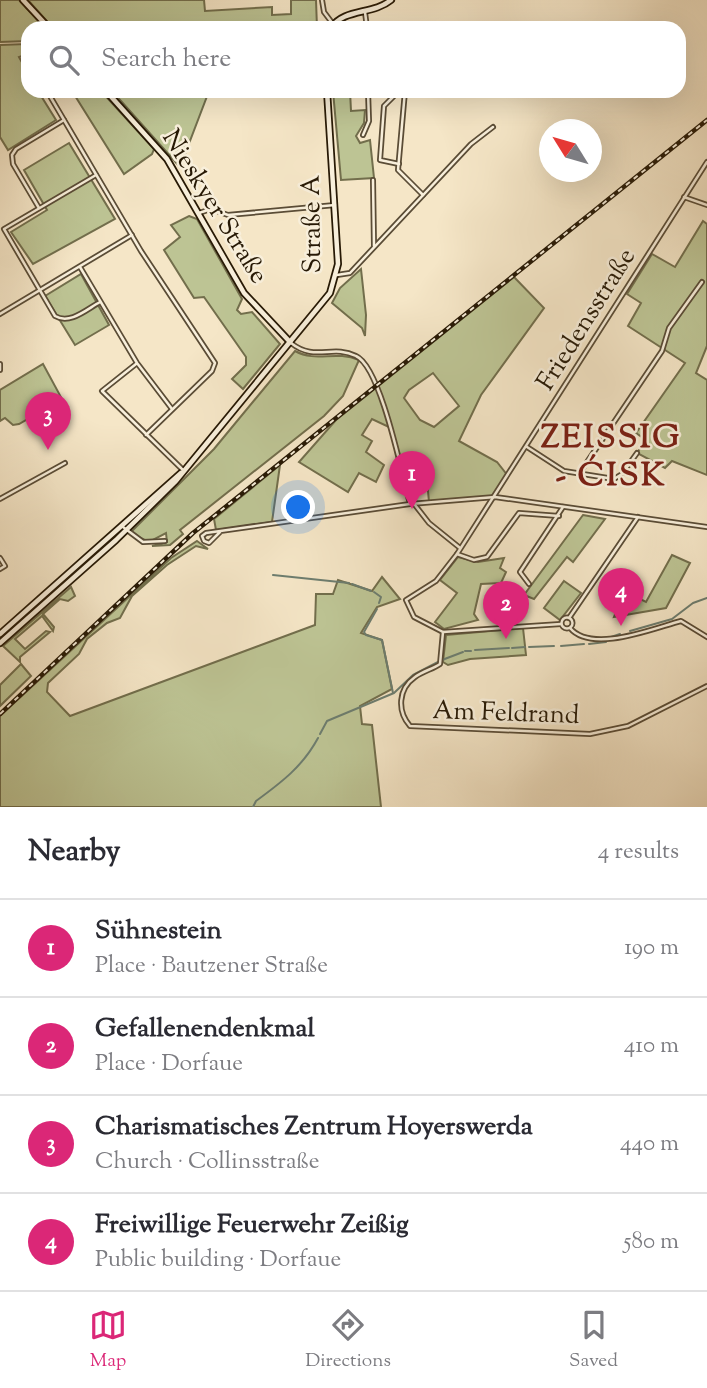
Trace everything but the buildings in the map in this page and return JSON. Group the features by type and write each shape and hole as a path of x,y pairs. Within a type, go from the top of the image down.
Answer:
{"main road":[{"path":"23,0 42,21"},
{"path":"339,21 349,14 365,12 391,0"},
{"name":"Nieskyer Straße","path":"112,98 167,159 244,293 290,342"},
{"name":"Straße A","path":"124,529 183,472 330,293 337,275 327,98"},
{"path":"0,634 124,529"},
{"path":"0,643 124,529"}],"street":[{"path":"322,0 329,21"},
{"path":"365,12 366,21"},
{"path":"51,98 132,235 215,363 212,371 146,435"},
{"path":"363,135 369,121 368,98"},
{"path":"392,98 384,106 380,160 398,164"},
{"path":"404,98 398,164 400,173 423,195"},
{"path":"39,208 13,164 12,155 16,149 64,120"},
{"path":"337,275 350,273 471,144 493,127"},
{"name":"Friedensstraße","path":"443,632 411,614 406,600 436,581 457,554 707,162"},
{"path":"96,176 5,229 54,315 61,320 70,319 100,302"},
{"path":"373,180 374,246"},
{"path":"684,197 707,205"},
{"path":"199,213 212,209 228,215 335,205"},
{"path":"0,314 132,235"},
{"path":"80,267 137,363 172,410"},
{"path":"579,474 662,351 669,328 702,282"},
{"path":"290,342 309,353 336,351 355,354 368,365 376,379 410,504"},
{"path":"137,363 102,391 183,472"},
{"path":"0,364 0,370"},
{"path":"527,447 559,469 618,479 637,453"},
{"path":"0,491 2,498 65,463"},
{"path":"220,532 209,543 202,539 206,533 410,504 495,497 707,527"},
{"path":"415,504 429,523 460,548"},
{"path":"529,584 520,572 564,506"},
{"path":"457,554 474,560 487,557 519,513 559,516"},
{"path":"561,624 563,619 569,618 639,517"},
{"path":"124,529 143,542 165,541"},
{"path":"0,558 5,566 0,569"},
{"path":"569,618 572,623 570,628"},
{"path":"443,632 561,624 584,638 610,640 681,621 707,637"},
{"name":"Am Feldrand","path":"443,632 440,664 414,677 401,700 402,714 410,726 590,734 628,726 707,686"}],"green space":[{"path":"0,0 19,0 38,21 21,21 21,41 0,42"},
{"path":"28,0 204,0 205,11 272,7 272,15 291,14 291,0 316,0 317,21 47,21"},
{"path":"21,44 21,98 42,98 56,120 8,150 0,137 0,45"},
{"path":"76,98 107,98 154,149 152,154 124,174"},
{"path":"118,98 206,98 180,167"},
{"path":"334,98 350,98 351,111 365,110 364,123 356,136 360,143 370,140 374,178 341,180"},
{"path":"69,143 115,219 33,264 11,232 47,210 24,170"},
{"path":"189,216 197,219 242,299 237,310 241,314 252,312 280,344 243,389 232,379 246,365 246,357 204,297 194,298 164,250 180,237 171,225"},
{"path":"703,221 707,224 707,346 696,373 707,380 707,475 672,461 665,468 637,453 646,440 636,433 685,363 628,326 641,303 627,294 652,254 675,267"},
{"path":"361,269 366,315 365,336 362,328 332,303 340,288"},
{"path":"81,274 109,325 75,345 45,296"},
{"path":"514,277 544,308 481,395 459,441 497,462 508,476 494,496 429,502 426,469 401,469 389,427 372,419 362,435 372,441 366,452 384,465 376,482 359,473 348,492 299,462 336,420","holes":["433,373 459,406 434,427 420,420 404,398 409,390"]},
{"path":"295,351 311,356 342,356 359,360 343,396 324,416 180,530 183,534 170,545 152,546 167,542 166,533 149,542 130,533 214,449"},
{"path":"43,364 62,399 19,424 13,425 5,418 0,421 0,390"},
{"path":"280,465 272,522 216,530 214,519"},
{"path":"583,515 605,519 573,562 567,557 534,599 524,595"},
{"path":"197,541 208,549 196,546 167,565 132,596 120,618 107,623 87,639 79,654 48,683 47,692 70,716 315,625 316,594 333,594 338,580 372,591 382,577 400,599 377,607 361,633 382,640 392,689 360,706 362,724 372,725 381,807 0,807 0,716 171,558"},
{"path":"672,555 690,563 666,608 614,617 624,591 646,602"},
{"path":"458,557 478,562 504,558 500,568 506,572 501,583 481,584 474,614 478,620 444,629 435,622 457,593 440,580"},
{"path":"564,581 581,593 560,620 544,608"},
{"path":"71,587 75,596 68,601 60,599 43,614 54,627 53,631 42,616 15,639 25,649 46,631 50,632 20,657 20,662 3,646"},
{"path":"523,628 526,655 470,659 448,665 443,662 446,635"},
{"path":"21,664 31,676 0,706 0,685"}],"waterway":[{"path":"273,575 349,583"},
{"path":"352,584 371,591"},
{"path":"374,592 381,597 379,603"},
{"path":"630,631 672,619 693,603 707,598"},
{"path":"377,609 364,632 382,640 393,693"},
{"path":"608,638 620,634"},
{"path":"589,644 606,642"},
{"path":"561,646 584,644"},
{"path":"529,647 554,646"},
{"path":"512,648 525,647"},
{"path":"475,650 509,648"},
{"path":"465,651 471,651"},
{"path":"442,660 463,652"},
{"path":"320,734 327,721 394,693 413,675 438,662"},
{"path":"253,807 256,801 299,765 318,738"}],"railway":[{"path":"0,714 193,533 707,120"}],"place":[{"name":"Charismatisches Zentrum Hoyerswerda","path":"48,450"},
{"name":"Sühnestein","path":"412,509"},
{"name":"Freiwillige Feuerwehr Zeißig","path":"621,626"},
{"name":"Gefallenendenkmal","path":"506,639"}],"district":[{"name":"ZEISSIG - ĆISK","path":"611,458"}]}
